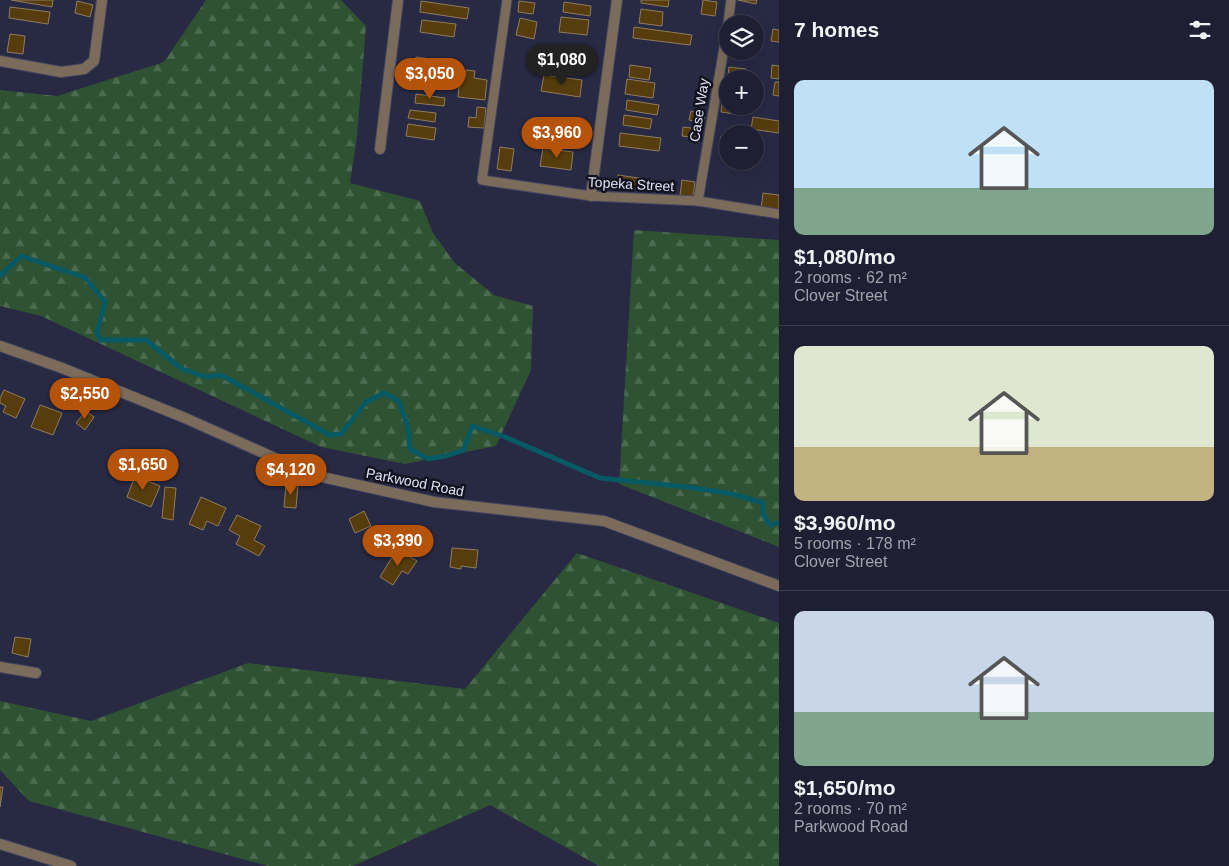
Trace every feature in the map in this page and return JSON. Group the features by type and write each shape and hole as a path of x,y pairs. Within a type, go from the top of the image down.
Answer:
{"street":[{"path":"0,61 61,72 84,69 94,60 102,0"},
{"path":"380,150 398,0"},
{"path":"591,196 618,0"},
{"name":"Parkwood Road","path":"0,346 62,368 185,418 313,475 434,502 604,521 779,586"},
{"path":"0,667 36,674"},
{"path":"0,844 53,863 71,866"}],"lane":[{"name":"Topeka Street","path":"507,0 482,180 591,196 698,201 779,214"},
{"name":"Case Way","path":"730,15 732,0"},
{"name":"Case Way","path":"698,201 722,60"}],"green space":[{"path":"206,0 341,0 366,26 357,136 350,183 420,201 433,233 455,263 494,295 533,306 531,370 496,446 405,464 321,447 41,316 0,306 0,90 57,96 164,62"},
{"path":"634,230 779,240 779,547 619,484"},
{"path":"577,553 779,623 779,866 599,866 490,805 353,866 268,866 29,801 0,770 0,701 91,721 248,663 465,689"}],"building":[{"path":"11,0 53,0 52,7"},
{"path":"641,0 669,0 668,7 641,3"},
{"path":"703,0 717,2 715,16 701,14"},
{"path":"738,0 757,0 756,4"},
{"path":"77,1 93,5 90,17 75,13"},
{"path":"421,1 469,8 467,19 420,12"},
{"path":"519,1 535,3 533,14 518,12"},
{"path":"564,2 591,6 590,16 563,12"},
{"path":"10,7 50,12 48,24 9,18"},
{"path":"641,9 663,12 662,26 639,23"},
{"path":"561,17 589,20 587,35 559,32"},
{"path":"520,18 537,22 534,39 516,35"},
{"path":"422,20 456,24 454,37 420,32"},
{"path":"634,27 692,35 690,45 633,38"},
{"path":"773,29 779,30 779,42 771,41"},
{"path":"10,34 25,36 23,54 7,52"},
{"path":"559,50 586,54 584,71 557,67"},
{"path":"416,57 446,61 445,71 415,67"},
{"path":"630,65 651,68 649,80 629,77"},
{"path":"772,65 779,66 779,79 771,78"},
{"path":"729,67 746,69 746,70 729,70"},
{"path":"466,70 475,71 474,78 487,80 485,100 458,97 460,76 465,77"},
{"path":"544,75 582,80 580,97 541,91"},
{"path":"627,79 655,83 653,98 625,94"},
{"path":"775,82 779,82 779,96 773,95"},
{"path":"416,94 445,98 444,106 415,103"},
{"path":"627,100 659,105 657,115 626,110"},
{"path":"477,107 486,108 484,128 468,127 469,117 476,118"},
{"path":"410,110 436,113 435,122 408,118"},
{"path":"691,111 705,113 704,123 689,120"},
{"path":"624,115 652,119 650,129 623,125"},
{"path":"753,117 779,121 779,133 764,131 764,125 752,125"},
{"path":"545,120 577,124 575,141 543,137"},
{"path":"408,124 436,128 434,140 406,136"},
{"path":"683,127 700,129 699,138 682,136"},
{"path":"620,133 661,138 659,151 619,146"},
{"path":"500,147 514,149 511,171 497,169"},
{"path":"543,148 573,152 571,170 540,166"},
{"path":"618,175 652,180 650,191 616,186"},
{"path":"682,180 695,182 693,197 680,195"},
{"path":"763,193 779,195 779,211 761,209"},
{"path":"4,390 25,399 16,418 3,412 6,406 0,403 0,398"},
{"path":"40,405 62,413 53,435 31,427"},
{"path":"86,411 94,417 85,430 76,423"},
{"path":"135,476 160,486 151,507 127,497"},
{"path":"286,484 298,485 296,508 284,507"},
{"path":"165,487 176,488 173,520 162,518"},
{"path":"201,497 226,508 218,526 207,521 203,530 189,524"},
{"path":"364,511 371,526 355,533 349,519"},
{"path":"237,515 261,526 254,540 265,546 259,556 236,544 240,536 229,530"},
{"path":"452,548 478,550 476,568 461,566 461,569 450,567"},
{"path":"397,549 417,561 408,574 402,571 393,585 380,577"},
{"path":"15,637 31,639 28,657 12,653"},
{"path":"0,787 3,787 0,807"}],"waterway":[{"path":"0,276 21,256 86,278 105,302 97,333 101,340 146,340 182,369 206,377 221,375 330,435 341,434 366,402 384,393 399,401 408,427 410,449 428,459 464,450 472,426 505,437 600,478 733,494 763,503 763,514 770,525 779,522"}]}
